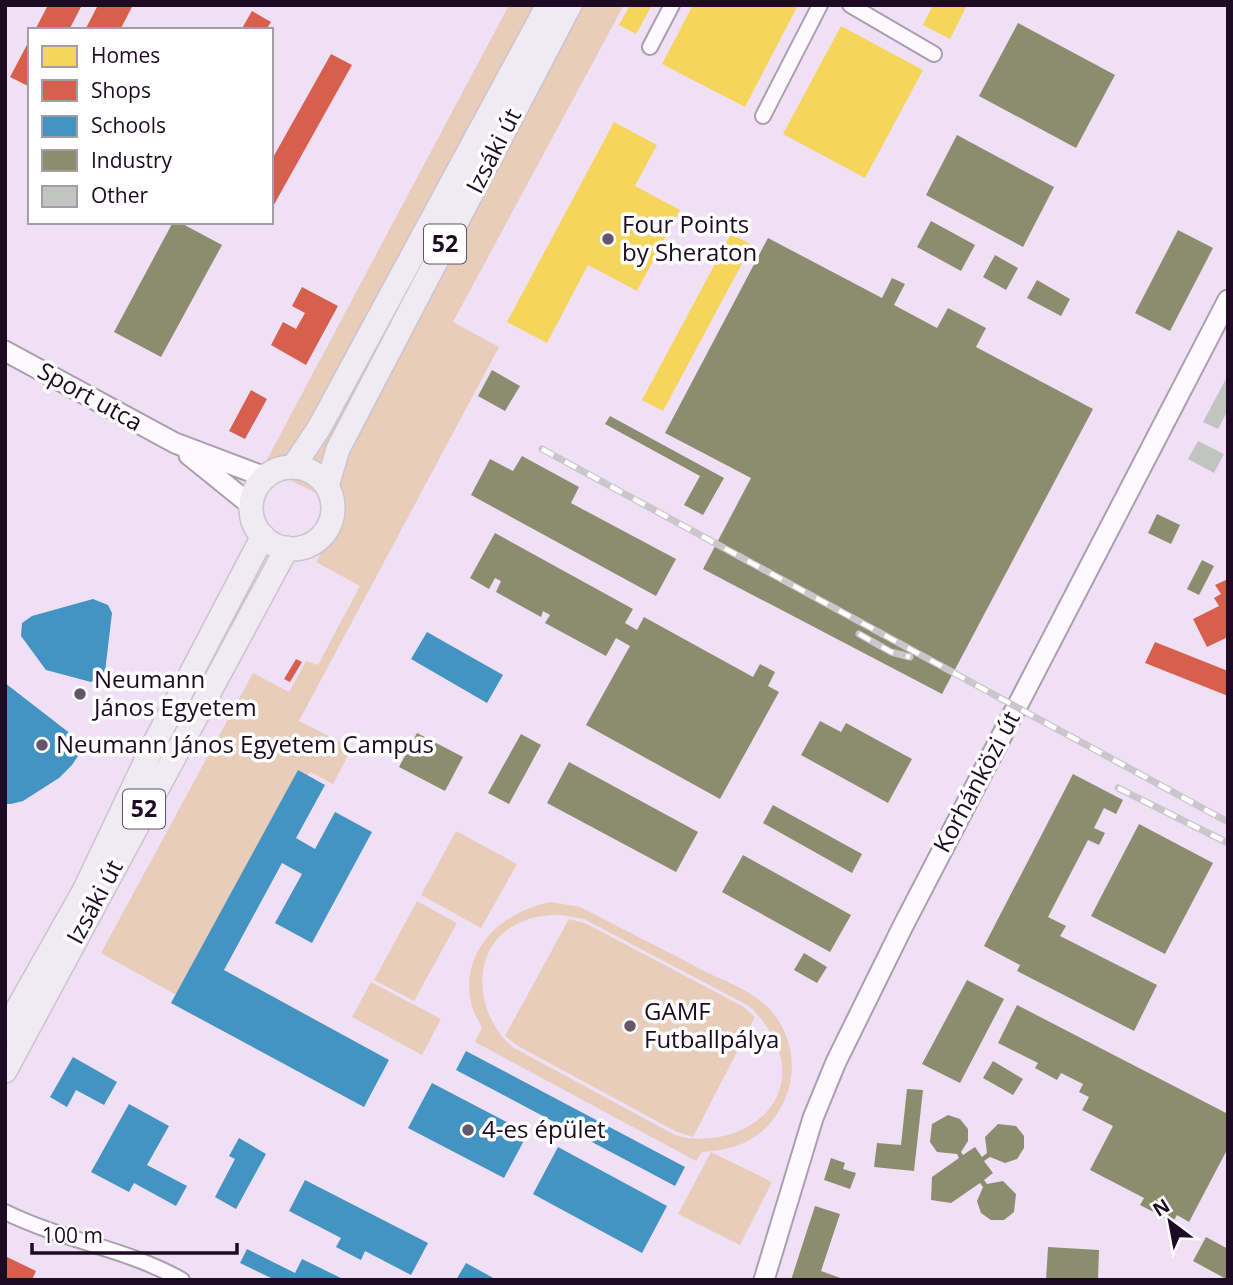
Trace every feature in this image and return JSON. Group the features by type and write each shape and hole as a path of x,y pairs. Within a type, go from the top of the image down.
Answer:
{"main road":[{"name":"Izsáki út","path":"293,467 319,428 548,5"},
{"name":"Izsáki út","path":"327,486 338,449 570,5"},
{"path":"293,467 309,471 327,486 333,506 329,526 316,541 297,548 287,548 263,536 254,522 252,506 256,490 265,477 275,471 293,467"},
{"name":"Izsáki út","path":"5,1031 83,891 146,758 263,536"},
{"name":"Izsáki út","path":"5,1071 287,548"}],"street":[{"path":"650,47 672,5"},
{"path":"762,116 820,5"},
{"path":"850,5 934,54"},
{"name":"Korhánközi út","path":"764,1280 813,1118 836,1062 940,854 1228,300"},
{"name":"Sport utca","path":"5,351 175,443"},
{"path":"175,443 265,477"},
{"path":"175,443 252,506"},
{"path":"5,1212 42,1230 147,1260 182,1280"}],"shaded area":[{"path":"509,5 624,5 453,322 499,347 299,721 352,748 333,784 310,772 255,849 187,1001 101,953 253,673 289,692 306,661 318,665 360,586 316,562 347,508 263,467"},
{"path":"456,831 517,864 481,928 421,895"},
{"path":"417,901 457,923 414,1001 374,980"},
{"path":"551,902 580,907 740,988 765,1005 786,1034 792,1059 786,1095 781,1107 766,1127 748,1141 726,1149 702,1152 696,1161 475,1042 482,1028 472,1006 469,984 472,966 489,936 517,914","holes":["561,915 584,919 749,1006 756,1013 774,1038 782,1068 777,1095 768,1110 756,1121 741,1130 708,1139 675,1135 514,1048 501,1035 491,1019 482,983 484,965 491,948 502,934 529,919"]},
{"name":"GAMF Futballpálya","path":"569,919 585,923 742,1006 755,1017 693,1137 677,1132 518,1046 505,1036"},
{"path":"371,982 441,1019 422,1055 352,1017"},
{"path":"711,1152 772,1182 740,1245 678,1214"}],"building: Homes":[{"path":"630,5 652,5 636,34 619,25"},
{"path":"693,5 798,5 745,107 662,64"},
{"path":"933,5 967,5 950,39 923,25"},
{"path":"841,26 923,70 865,178 783,134"},
{"name":"Four Points by Sheraton","path":"614,122 657,145 635,186 680,210 637,291 588,265 547,343 507,322"},
{"path":"731,234 752,245 663,411 642,400"}],"building: Shops":[{"path":"48,5 82,5 70,28 36,28"},
{"path":"98,5 133,5 121,28 86,28"},
{"path":"252,11 271,22 267,28 242,28"},
{"path":"28,43 28,86 10,77"},
{"path":"331,54 352,65 273,206 273,157"},
{"path":"302,287 338,306 306,365 271,345 283,322 296,329 305,313 292,306"},
{"path":"251,390 267,399 245,439 229,431"},
{"path":"1228,579 1228,637 1207,647 1193,619 1219,606 1214,598 1221,594 1215,585"},
{"path":"1155,642 1228,671 1228,696 1145,663"},
{"path":"296,659 302,662 290,682 284,679"},
{"path":"5,1256 36,1271 32,1280 5,1280"}],"building: Schools":[{"path":"93,599 108,605 112,613 105,672 91,682 46,670 21,636 22,623 32,616"},
{"path":"427,632 503,675 487,703 411,659"},
{"name":"Neumann János Egyetem Campus","path":"5,683 76,738 80,753 59,778 23,801 11,804 5,804"},
{"path":"298,770 325,785 296,838 315,849 335,812 372,832 312,943 275,923 302,874 282,863 224,970 389,1060 364,1107 171,1003"},
{"path":"466,1051 685,1167 675,1186 456,1070"},
{"path":"73,1057 117,1082 104,1105 76,1090 67,1107 50,1097"},
{"name":"4-es épület","path":"432,1083 528,1133 504,1178 408,1128"},
{"path":"129,1104 169,1126 147,1165 187,1186 176,1206 134,1183 129,1192 91,1172"},
{"path":"239,1138 266,1154 236,1209 215,1197 235,1159 229,1156"},
{"path":"558,1147 667,1206 642,1253 533,1194"},
{"path":"305,1180 428,1243 411,1275 365,1251 361,1260 336,1247 341,1238 289,1211"},
{"path":"247,1249 295,1273 302,1259 345,1280 275,1280 240,1263"},
{"path":"466,1263 497,1280 456,1280"}],"building: Industry":[{"path":"1018,23 1115,75 1076,148 979,96"},
{"path":"957,135 1054,187 1023,247 926,195"},
{"path":"931,221 975,245 961,271 917,247"},
{"path":"172,224 183,224 222,245 161,357 114,332"},
{"path":"1178,230 1213,248 1170,331 1135,313"},
{"path":"768,238 882,298 892,278 905,284 894,305 937,328 948,308 986,328 976,347 1093,409 942,694 703,569 751,478 665,433"},
{"path":"995,255 1018,268 1006,290 983,277"},
{"path":"1037,280 1070,299 1061,316 1027,298"},
{"path":"492,370 520,386 505,411 478,396"},
{"path":"610,416 724,478 703,515 684,505 700,476 605,424"},
{"path":"522,456 579,487 571,503 676,559 656,596 471,495 490,459 513,471"},
{"path":"1157,514 1180,525 1171,544 1148,533"},
{"path":"495,533 633,609 625,623 637,630 644,617 753,677 760,664 775,672 768,686 779,692 720,799 586,725 630,646 616,638 606,656 545,623 550,615 543,611 541,617 496,592 501,581 495,578 489,589 470,578"},
{"path":"1202,560 1214,566 1199,595 1187,589"},
{"path":"820,721 841,732 846,723 912,759 888,803 801,755"},
{"path":"417,733 463,757 445,791 399,767"},
{"path":"521,734 541,745 509,804 488,793"},
{"path":"569,762 698,832 676,872 547,803"},
{"path":"1073,774 1123,800 1116,814 1104,808 1094,828 1105,833 1099,845 1088,840 1048,917 1066,926 1060,936 1157,985 1134,1031 1017,971 1020,965 984,946"},
{"path":"773,805 862,854 852,873 763,823"},
{"path":"1139,824 1213,863 1165,954 1091,916"},
{"path":"743,855 851,915 830,952 722,892"},
{"path":"804,953 827,967 817,983 794,970"},
{"path":"967,980 1004,999 960,1083 922,1064"},
{"path":"1017,1005 1228,1114 1228,1148 1189,1222 1177,1215 1173,1222 1140,1205 1144,1198 1090,1170 1113,1126 1082,1110 1089,1097 1079,1092 1083,1084 1061,1073 1057,1080 1035,1068 1038,1063 998,1043"},
{"path":"993,1061 1023,1079 1013,1095 983,1078"},
{"path":"907,1089 923,1090 914,1171 874,1167 877,1143 901,1145"},
{"path":"948,1115 960,1119 968,1129 968,1141 961,1152 963,1155 975,1147 982,1157 987,1153 985,1137 998,1124 1016,1126 1024,1136 1024,1148 1017,1159 1005,1163 990,1157 984,1161 993,1173 984,1180 987,1184 1003,1181 1016,1194 1014,1212 1004,1220 991,1220 981,1213 977,1201 983,1187 980,1183 951,1203 931,1200 932,1177 959,1158 957,1154 937,1152 930,1142 932,1124"},
{"path":"831,1158 845,1163 843,1169 856,1173 850,1189 824,1180"},
{"path":"815,1206 840,1214 821,1271 846,1280 791,1280"},
{"path":"1206,1237 1228,1249 1228,1280 1193,1261"},
{"path":"1048,1247 1099,1250 1098,1280 1046,1280"}],"building: Other":[{"path":"1228,375 1228,410 1218,429 1203,422"},
{"path":"1198,441 1224,454 1214,473 1188,459"}],"railway":[{"path":"542,449 1228,822"},
{"path":"859,634 891,652 910,657"},
{"path":"1118,788 1228,843"}],"place":[{"name":"Four Points by Sheraton","path":"608,239"},
{"name":"Neumann János Egyetem","path":"80,694"},
{"name":"Neumann János Egyetem Campus","path":"42,745"},
{"name":"GAMF Futballpálya","path":"630,1026"},
{"name":"4-es épület","path":"468,1130"}]}
